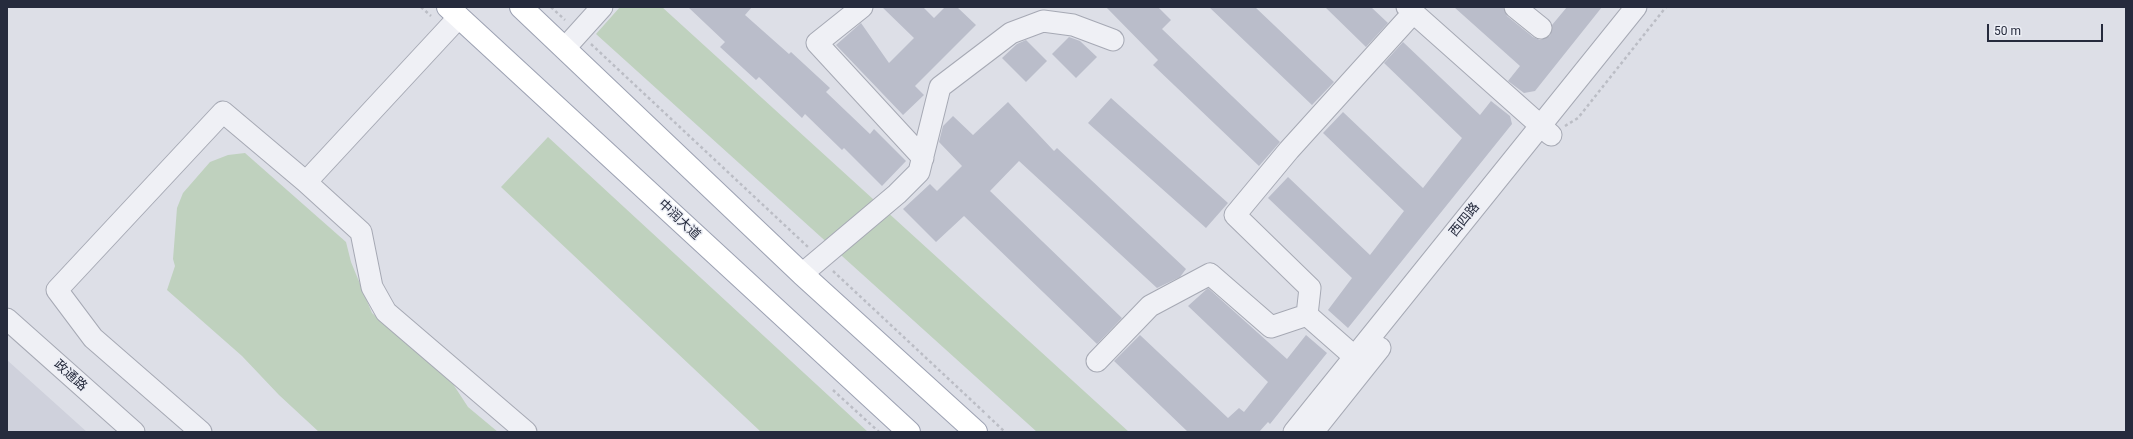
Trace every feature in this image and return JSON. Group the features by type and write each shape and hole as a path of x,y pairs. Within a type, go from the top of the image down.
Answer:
{"main road":[{"path":"521,7 572,41 802,274 976,432"},
{"name":"中润大道","path":"453,12 909,432"}],"street":[{"path":"572,41 602,7"},
{"path":"862,7 816,43 922,158"},
{"path":"1515,7 1541,28"},
{"name":"西四路","path":"1546,131 1636,7"},
{"name":"西四路","path":"1294,432 1360,361 1546,131 1652,7"},
{"path":"1307,315 1310,288 1236,215 1289,150 1410,10 1546,131"},
{"path":"306,182 453,12"},
{"path":"802,274 897,194 919,172 940,87 1011,33 1043,21 1073,25 1113,40"},
{"path":"201,432 93,338 57,290 223,112 306,182 361,232 372,287 386,312 526,432"},
{"path":"1097,361 1150,306 1210,274 1272,327 1307,315"},
{"path":"1307,315 1360,361"},
{"name":"政通路","path":"7,319 134,432"},
{"name":"西四路","path":"1313,432 1360,361"}],"path":[{"path":"551,7 572,41 820,259 1006,432"},
{"path":"1546,131 1578,118 1666,7"}],"shaded area":[{"path":"7,360 87,432 7,432"}],"green space":[{"path":"620,7 662,7 1129,432 1037,432 596,34"},
{"path":"548,137 868,432 761,432 501,187"},
{"path":"245,153 346,242 351,262 372,313 453,384 468,407 498,432 319,432 279,395 242,356 167,290 175,266 173,259 177,208 183,193 210,162 228,155"}],"building":[{"path":"688,7 752,7 745,15 789,54 791,52 830,88 826,92 870,134 874,129 906,161 882,186 844,148 842,150 805,114 802,118 759,77 756,80 720,47 725,42"},
{"path":"882,7 923,7 934,18 945,7 957,7 976,25 915,86 924,95 903,115 836,45 861,23 889,63 914,38"},
{"path":"1106,7 1158,7 1171,20 1162,29 1280,142 1259,166 1153,65 1158,60"},
{"path":"1209,7 1255,7 1334,82 1312,105"},
{"path":"1325,7 1371,7 1388,23 1366,47"},
{"path":"1454,7 1503,7 1507,16 1533,37 1540,40 1550,36 1552,25 1567,7 1602,7 1535,91 1524,93 1508,81 1520,66"},
{"path":"1069,37 1080,41 1097,57 1076,78 1052,54"},
{"path":"1026,40 1047,61 1026,82 1002,58 1017,44"},
{"path":"1403,42 1480,115 1491,101 1510,116 1512,124 1348,328 1328,310 1352,278 1268,198 1288,177 1370,255 1404,211 1323,133 1343,112 1423,188 1462,138 1384,63"},
{"path":"1111,98 1228,203 1206,228 1088,123"},
{"path":"1008,102 1054,151 1057,148 1186,269 1180,277 1157,288 1019,161 990,191 1122,318 1097,344 964,216 936,242 903,209 930,184 937,191 962,166 939,142 943,126 953,116 973,135"},
{"path":"1208,288 1287,359 1306,335 1327,353 1270,424 1268,422 1259,432 1188,432 1114,361 1140,335 1228,418 1239,408 1244,412 1268,382 1188,306"}]}
